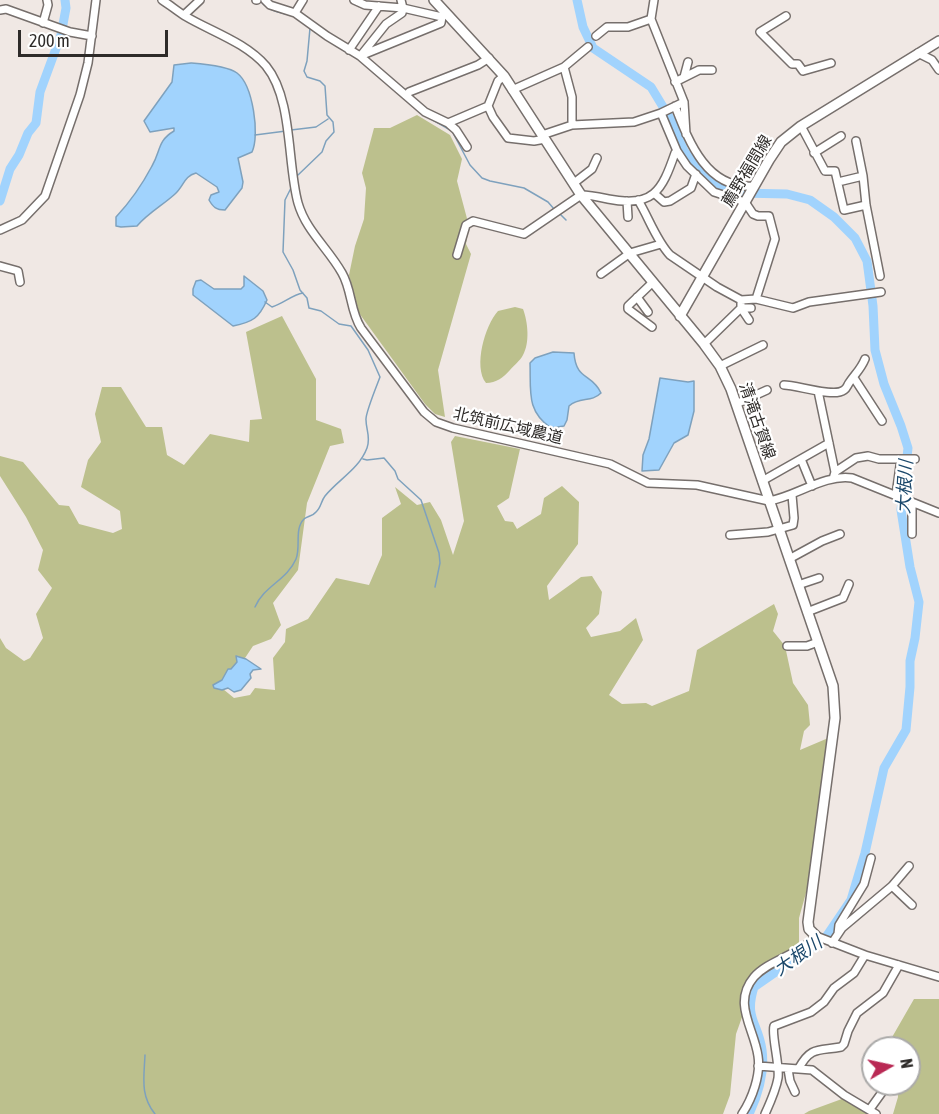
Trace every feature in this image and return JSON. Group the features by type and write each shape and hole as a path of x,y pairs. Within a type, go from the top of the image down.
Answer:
{"main road":[{"name":"清滝古賀線","path":"434,0 444,15 489,58 504,76 581,195 720,366 736,404 831,679 835,708 808,922 809,929 816,936"},
{"name":"薦野福間線","path":"680,316 781,142 801,126 939,41"}],"street":[{"path":"2,0 1,10 6,9 70,32 92,36"},
{"path":"44,22 47,0"},
{"path":"0,230 22,220 45,196 80,95 88,63 96,0"},
{"name":"北筑前広域農道","path":"162,0 184,15 247,49 271,73 288,131 293,176 303,216 312,234 342,273 358,322 417,404 430,417 447,426 610,464 648,483 696,485 770,501 792,495 834,476 852,478 939,513"},
{"path":"184,15 200,0"},
{"path":"265,0 270,5 295,13 360,56 425,112 448,123 456,130 466,147"},
{"path":"295,13 303,0"},
{"path":"354,0 365,5 402,4 444,15 441,23 360,56"},
{"path":"654,0 651,19 684,102 686,134"},
{"path":"360,56 386,24 402,13 402,4"},
{"path":"349,50 379,6"},
{"path":"786,16 760,32 792,64 798,64 803,71 831,63"},
{"path":"596,36 607,27 628,27 651,19"},
{"path":"512,90 564,67 588,46"},
{"path":"918,53 936,63 939,70"},
{"path":"407,96 409,92 478,65 489,58"},
{"path":"684,77 688,62"},
{"path":"564,67 572,97 572,125"},
{"path":"675,82 699,70 712,70"},
{"path":"448,123 488,106 498,81 504,76"},
{"path":"488,106 508,138 534,141 572,125 634,122 684,102"},
{"path":"675,106 686,134 700,158 716,175 736,185 754,186"},
{"path":"661,113 677,151 687,166 714,192 746,200 753,214 769,216 775,239 756,299"},
{"path":"801,126 826,172 835,171 844,210 866,205"},
{"path":"814,153 841,136"},
{"path":"856,141 880,276"},
{"path":"457,255 466,225 473,221 524,234 581,195 627,201 656,194 677,151"},
{"path":"574,183 592,169 597,158"},
{"path":"656,194 664,202 670,201 691,188 696,174"},
{"path":"838,182 863,176"},
{"path":"638,200 661,244 670,255 741,304 751,308"},
{"path":"627,201 628,217"},
{"path":"601,274 630,253 661,244"},
{"path":"0,266 18,271 20,282"},
{"path":"652,327 628,309 628,306 653,282"},
{"path":"704,344 741,304 756,299 793,308 809,302 881,292"},
{"path":"637,297 648,312"},
{"path":"741,304 749,320"},
{"path":"720,366 763,345"},
{"path":"784,385 841,392 846,390 861,369 865,359"},
{"path":"854,378 882,421"},
{"path":"736,404 767,390"},
{"path":"819,391 834,476"},
{"path":"762,481 829,443"},
{"path":"834,476 856,458 868,456 879,459 915,459"},
{"path":"801,459 812,486"},
{"path":"897,496 901,459"},
{"path":"730,536 779,530 793,525 792,495"},
{"path":"912,502 912,534"},
{"path":"789,559 840,534"},
{"path":"798,585 819,578"},
{"path":"807,612 843,598 849,584"},
{"path":"787,646 807,646 818,642"},
{"path":"838,934 839,925 864,884 871,858"},
{"path":"832,943 842,928 892,886 909,866"},
{"path":"892,886 912,905"},
{"path":"742,1114 751,1096 759,1058 743,1004 749,985 760,971 801,950 816,936 865,955 939,977"},
{"path":"765,1114 778,1077 778,1055 772,1030 774,1026 811,1012 824,1002 834,988 854,973 865,955"},
{"path":"799,1068 809,1053 841,1047 844,1044 857,1012 883,993 899,965"},
{"path":"758,1066 812,1070 844,1095 873,1112 882,1096"},
{"path":"788,1069 795,1092"}],"green space":[{"path":"417,115 450,135 462,159 457,181 469,226 466,244 471,254 438,370 445,417 435,414 425,404 359,313 349,275 364,219 366,188 362,173 374,128 390,128"},
{"path":"515,307 523,309 526,320 528,332 525,350 505,375 496,381 486,383 481,367 485,336 498,311"},
{"path":"282,316 316,379 316,420 341,429 344,443 330,446 307,503 298,570 273,603 281,625 271,639 253,646 223,689 234,698 250,695 255,688 275,690 273,658 285,642 286,629 308,619 336,578 369,585 382,555 382,518 401,504 395,487 417,505 430,502 441,520 453,555 464,521 451,442 455,436 520,449 509,498 497,506 505,521 513,522 517,529 541,514 544,498 562,486 579,502 578,544 547,586 549,600 581,577 592,576 602,592 599,614 586,628 591,637 620,631 636,618 643,640 609,695 622,704 646,703 652,706 689,691 697,650 774,604 778,614 773,631 785,646 793,683 808,705 810,725 804,731 800,750 833,736 809,882 799,918 799,953 755,981 736,1034 730,1095 723,1114 0,1114 0,638 6,648 24,661 30,658 43,638 36,614 52,588 38,570 43,550 26,517 0,476 0,456 23,462 59,505 69,506 79,524 113,533 122,529 120,511 81,487 88,460 101,442 95,414 102,387 121,387 146,427 162,427 167,455 184,465 210,434 249,442 250,420 262,419 246,332"},
{"path":"914,999 939,999 939,1114 893,1114 898,1096 921,1096 921,1036 893,1036"},
{"path":"850,1096 872,1114 804,1114 809,1111"}],"water":[{"path":"191,63 233,71 243,79 247,88 254,111 255,134 252,152 238,158 242,188 225,210 219,209 209,200 211,195 219,192 217,187 196,173 189,176 175,194 137,226 116,226 116,217 145,179 162,143 174,131 174,128 150,132 144,121 172,82 174,65"},
{"path":"244,276 263,291 267,300 258,315 246,323 233,326 193,295 196,281 201,280 214,289 241,289 244,286"},
{"path":"553,352 574,353 575,362 581,373 593,382 601,393 593,398 573,403 569,406 564,426 551,428 537,415 534,407 530,391 530,363 535,358"},
{"path":"660,378 694,381 694,411 688,435 674,443 659,470 642,471 643,455 649,439"},
{"path":"236,656 246,659 261,669 253,670 250,674 251,678 241,690 234,692 228,688 222,690 214,688 213,685 222,680 228,669 231,669 237,662"}],"waterway":[{"path":"0,201 10,169 28,133 36,123 40,92 61,35 66,8 65,0"},
{"path":"260,0 271,9 294,16"},
{"name":"大根川","path":"577,0 583,27 593,48 651,87 671,120 684,151 705,178 726,190 740,193 787,194 810,200 834,217 855,238 867,261 873,306 875,350 884,384 908,448 901,510 910,567 919,602 910,661 906,730 884,768 865,853 851,900 826,937 754,987 750,1006 762,1050 762,1075 749,1114"},
{"path":"298,19 313,30"},
{"path":"298,175 322,152 326,141 334,132 333,122 327,115 325,86 320,81 307,77 304,71 310,28"},
{"path":"335,45 361,61"},
{"path":"426,116 452,131 470,165 482,178 524,188 548,202 554,209"},
{"path":"291,130 316,127 328,119"},
{"path":"255,135 286,131"},
{"path":"255,607 296,559 301,523 318,510 325,496 354,468 367,448 369,440 366,417 380,377 368,350 351,326 339,324 321,311 309,308 307,298 300,290 283,252 285,200 291,188"},
{"path":"560,214 566,220"},
{"path":"265,302 272,307 303,293"},
{"path":"363,459 384,458 395,471 398,479 421,500 439,553 440,563 435,587"},
{"path":"145,1055 145,1093 155,1114"}]}
